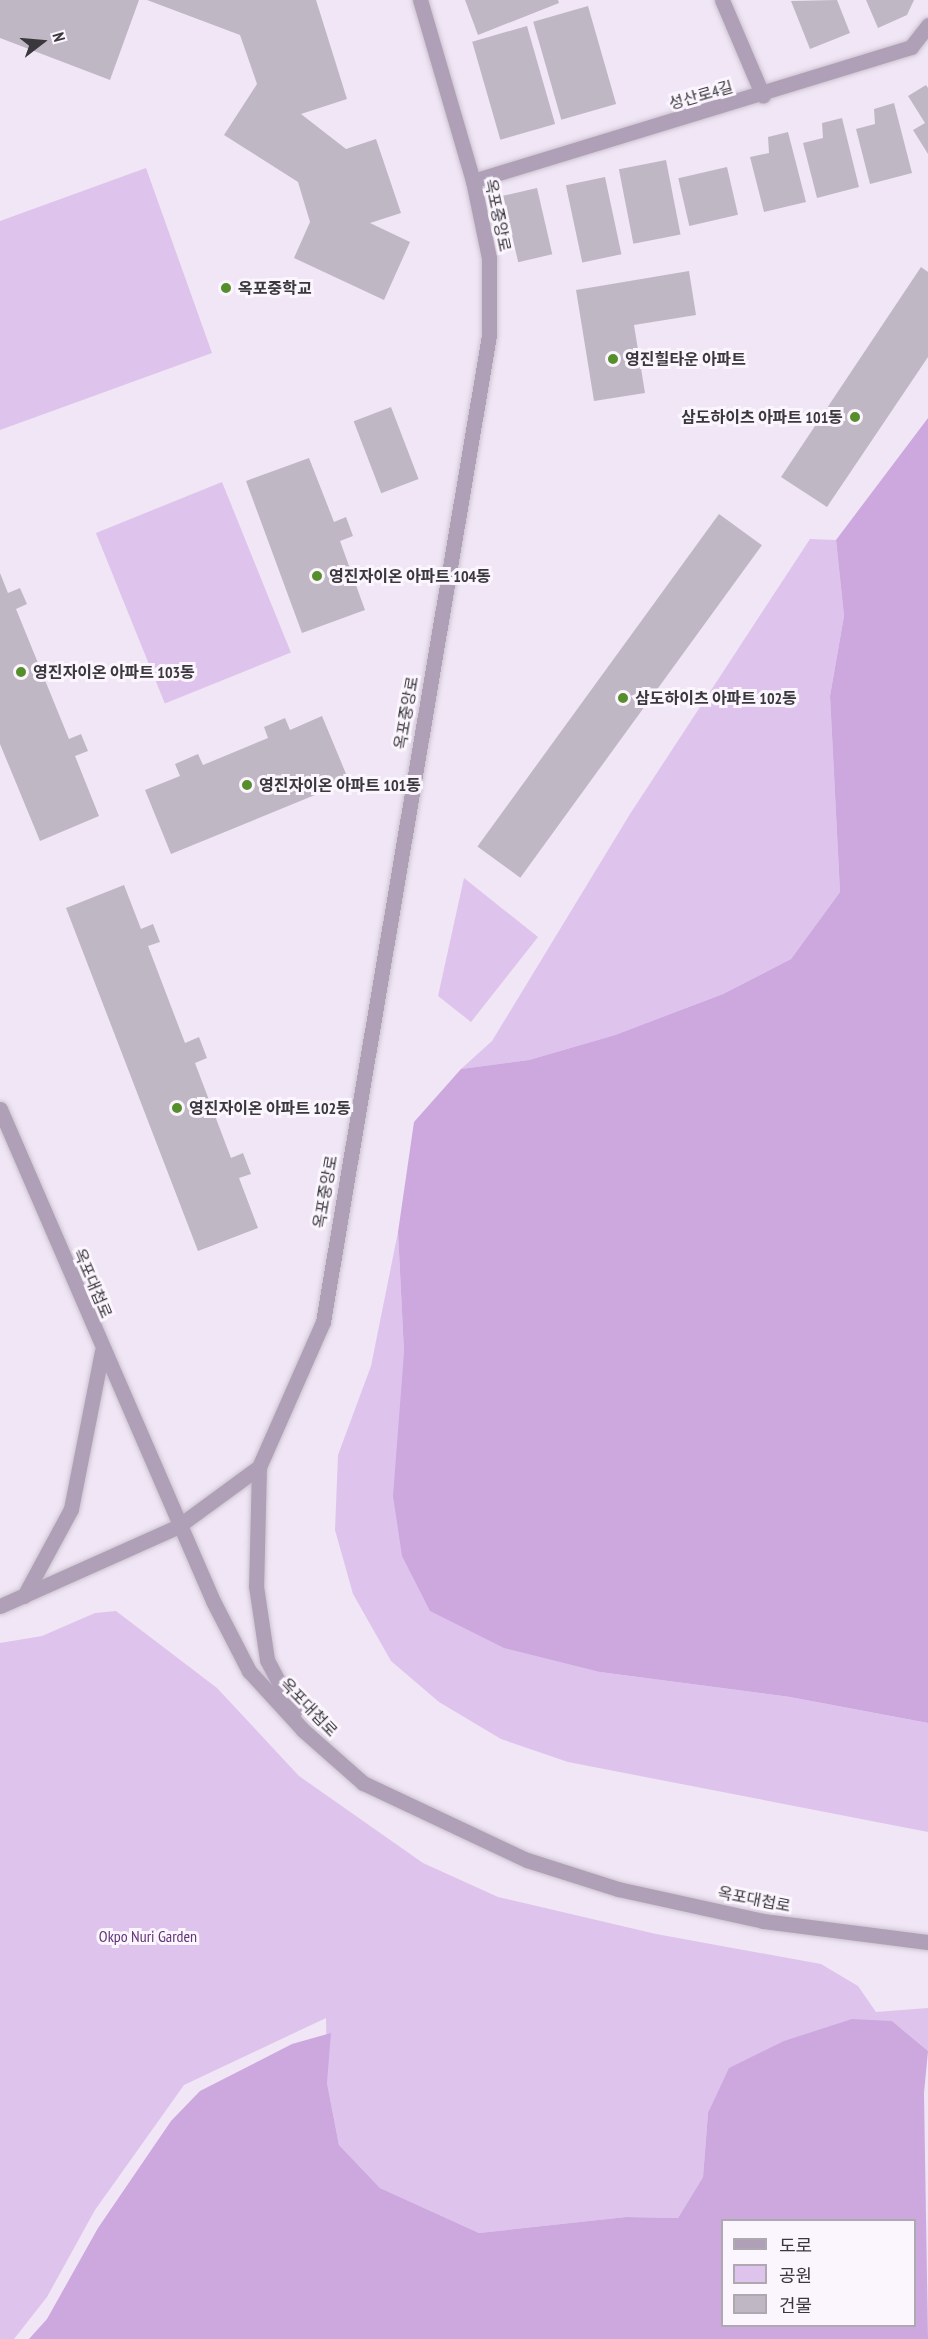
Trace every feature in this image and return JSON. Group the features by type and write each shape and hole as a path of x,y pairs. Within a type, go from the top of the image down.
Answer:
{"street":[{"name":"옥포중앙로","path":"0,1606 177,1527 259,1467 323,1322 489,335 489,258 473,181 420,0"},
{"path":"722,0 763,96"},
{"name":"성산로4길","path":"473,181 763,96 911,47 928,25"},
{"name":"옥포대첩로","path":"0,1109 177,1527 249,1671 303,1730 363,1783 527,1860 618,1889 763,1921 928,1942"},
{"path":"24,1596 71,1509 102,1351"},
{"path":"259,1467 256,1586 267,1660 303,1730"}],"green space":[{"path":"146,168 212,353 0,430 0,221"},
{"path":"222,482 291,653 165,704 96,533"},
{"path":"810,539 836,540 844,616 830,696 840,892 791,959 723,994 615,1035 529,1060 461,1069 492,1041 630,814"},
{"path":"464,878 538,937 471,1022 438,996"},
{"path":"398,1232 404,1352 600,1672 790,1697 928,1723 928,1832 568,1762 501,1739 439,1702 391,1661 353,1594 335,1530 338,1455 371,1366"},
{"name":"Okpo Nuri Garden","path":"116,1611 217,1688 299,1776 423,1863 498,1897 656,1934 821,1964 858,1986 876,2012 928,2008 928,2051 892,2021 708,2113 703,2177 678,2218 626,2217 479,2233 380,2188 339,2145 327,2083 326,2018 184,2085 95,2210 47,2297 14,2339 0,2339 0,1643 42,1636 95,1613"}],"shaded area":[{"path":"928,418 928,1723 790,1697 600,1672 504,1648 430,1611 402,1556 393,1496 404,1352 398,1232 414,1122 461,1069 529,1060 615,1035 723,994 791,959 840,892 830,696 844,616 836,540"},
{"path":"852,2019 892,2021 928,2051 924,2093 928,2339 29,2339 47,2319 98,2228 171,2121 200,2091 292,2044 331,2033 327,2083 339,2145 380,2188 479,2233 626,2217 678,2218 703,2177 708,2113 729,2068 784,2041"}],"building":[{"path":"0,0 139,0 110,80 0,38"},
{"path":"147,0 316,0 347,99 301,114 346,149 376,139 401,213 370,223 410,242 384,300 294,258 310,222 298,182 224,135 257,84 240,35"},
{"path":"465,0 558,0 559,3 478,35"},
{"path":"837,0 850,33 810,49 791,1"},
{"path":"866,0 914,0 907,15 878,28"},
{"path":"588,6 616,104 561,120 533,22"},
{"path":"527,26 555,124 500,140 472,42"},
{"path":"926,85 928,88 928,154 913,130 925,123 908,96"},
{"path":"894,103 912,173 870,184 856,129 875,124 874,109"},
{"path":"842,118 859,187 817,198 803,143 823,138 822,123"},
{"path":"788,132 806,202 764,212 750,157 769,153 768,137"},
{"path":"666,160 681,235 633,244 619,169"},
{"path":"727,167 738,215 689,226 678,178"},
{"path":"605,177 621,254 582,263 566,185"},
{"path":"537,188 552,254 518,262 503,196"},
{"name":"삼도하이츠 아파트 101동","path":"921,267 928,272 928,357 827,507 781,477"},
{"name":"영진힐타운 아파트","path":"689,271 696,315 634,325 645,393 594,401 576,290"},
{"path":"391,407 419,479 381,493 354,421"},
{"name":"영진자이온 아파트 104동","path":"309,458 334,522 346,517 353,536 340,541 365,610 302,633 246,481"},
{"name":"삼도하이츠 아파트 102동","path":"719,514 762,545 520,878 477,847"},
{"name":"영진자이온 아파트 103동","path":"0,573 8,593 20,588 27,604 16,609 69,739 81,734 88,751 75,756 99,816 40,841 0,744"},
{"name":"영진자이온 아파트 101동","path":"322,716 349,781 171,854 145,790 180,776 175,764 198,754 203,765 268,738 264,727 285,718 290,730"},
{"name":"영진자이온 아파트 102동","path":"124,885 141,929 153,924 160,942 148,946 185,1043 199,1037 207,1058 195,1063 231,1158 243,1153 251,1174 239,1178 258,1228 198,1251 66,908"}],"place":[{"name":"옥포중학교","path":"226,288"},
{"name":"영진힐타운 아파트","path":"613,359"},
{"name":"삼도하이츠 아파트 101동","path":"855,417"},
{"name":"영진자이온 아파트 104동","path":"317,576"},
{"name":"영진자이온 아파트 103동","path":"21,672"},
{"name":"삼도하이츠 아파트 102동","path":"623,698"},
{"name":"영진자이온 아파트 101동","path":"247,785"},
{"name":"영진자이온 아파트 102동","path":"177,1108"}]}
